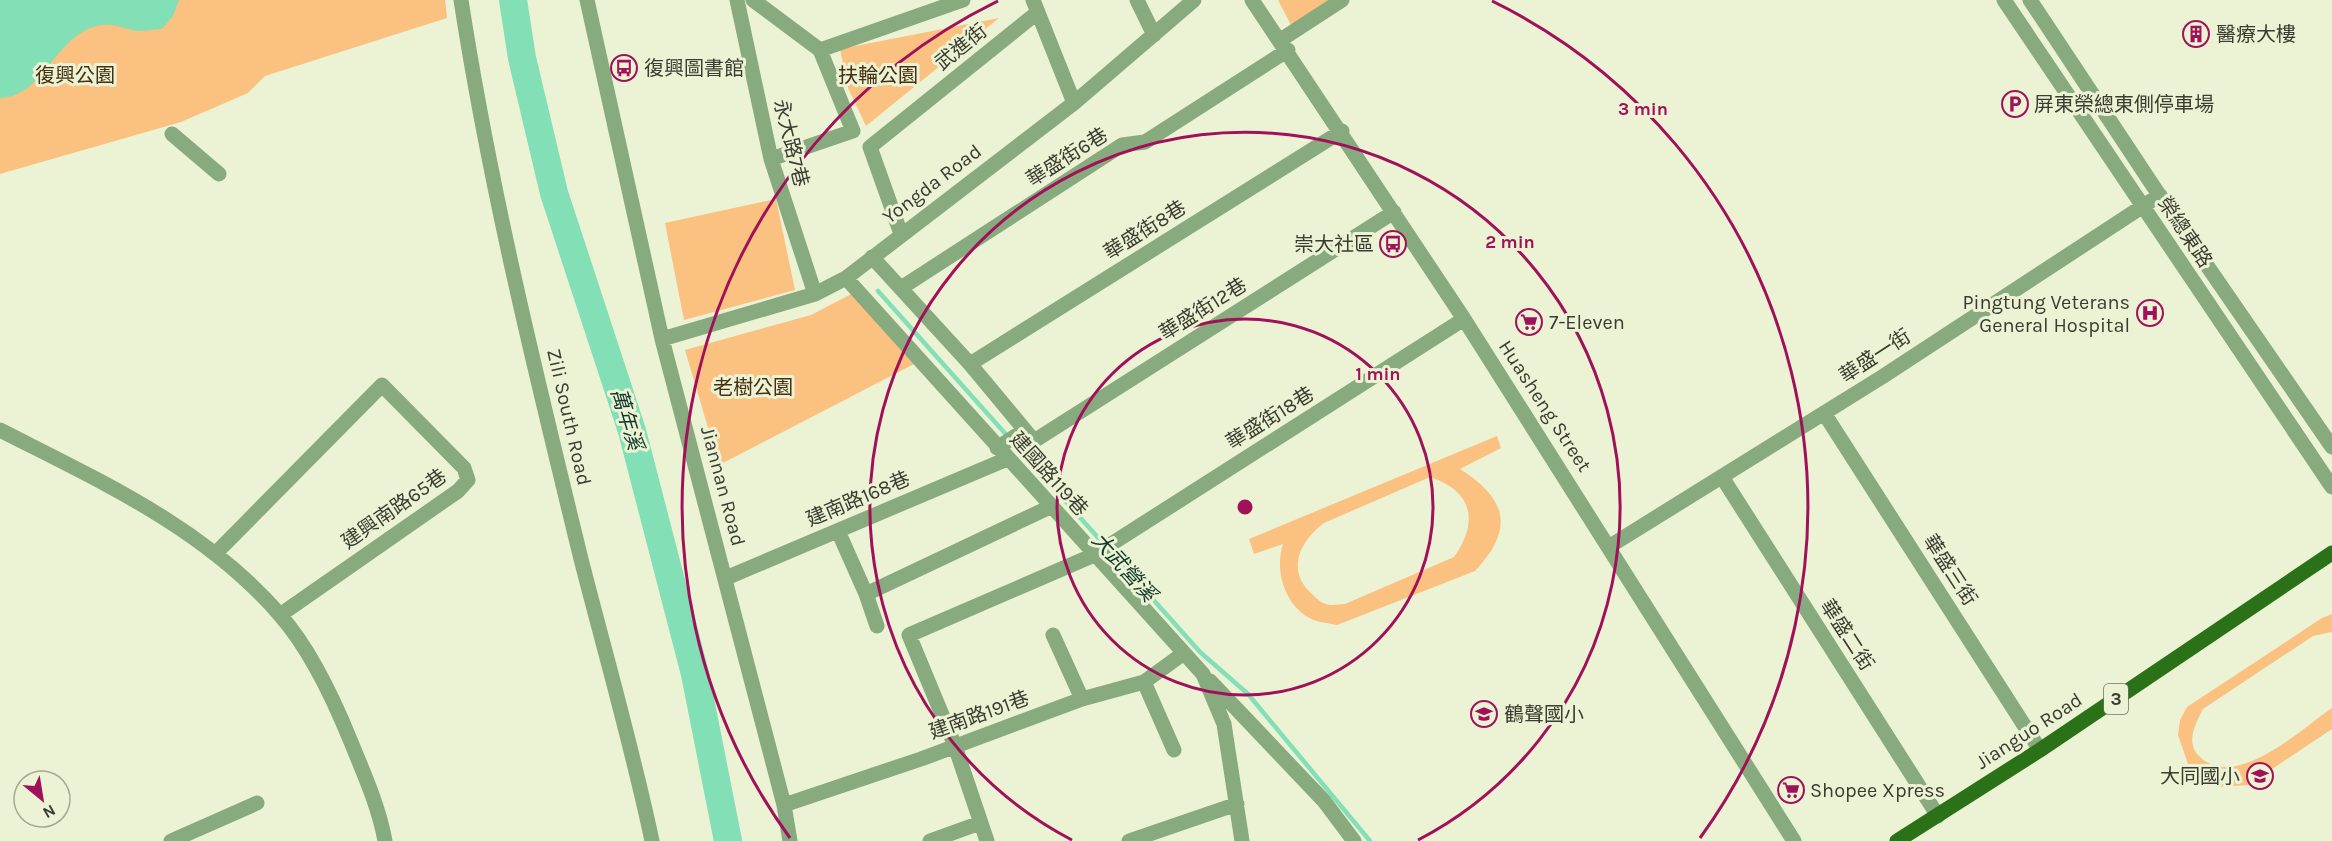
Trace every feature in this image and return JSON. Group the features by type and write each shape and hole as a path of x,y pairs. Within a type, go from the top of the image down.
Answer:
{"main road":[{"name":"Jianguo Road","path":"1897,841 2040,750 2332,553"}],"street":[{"name":"Jiannan Road","path":"587,0 662,339 784,805 790,841"},
{"name":"永大路7巷","path":"737,0 771,159 815,294"},
{"path":"753,0 820,50 853,131 870,147 901,234"},
{"path":"820,50 963,0"},
{"path":"1137,0 1154,35"},
{"name":"Yongda Road","path":"662,339 815,294 846,278 1074,103 1194,0"},
{"name":"Huasheng Street","path":"1252,0 1342,131 1464,319 1610,546 1794,841"},
{"name":"華盛街6巷","path":"902,288 1122,145 1145,142 1283,45 1342,0"},
{"name":"榮總東路","path":"2004,0 2332,486"},
{"name":"榮總東路","path":"2030,0 2332,447"},
{"name":"Zili South Road","path":"466,1 514,275 582,560 635,762 652,841"},
{"path":"1035,6 1074,103"},
{"name":"武進街","path":"870,147 1035,6"},
{"path":"2079,112 2097,100"},
{"path":"771,159 853,131"},
{"name":"華盛街8巷","path":"970,364 1342,131"},
{"path":"172,134 219,174"},
{"name":"華盛一街","path":"1610,546 1824,413 2160,195"},
{"name":"華盛街12巷","path":"1014,443 1394,212"},
{"path":"872,257 970,364 1014,443"},
{"name":"建國路119巷","path":"846,278 1014,443 1050,507 1203,674 1224,724 1242,841"},
{"name":"華盛街18巷","path":"955,746 909,635 1094,555 1464,319"},
{"path":"2227,331 2244,319"},
{"name":"建興南路65巷","path":"216,553 382,385 464,468 468,480 458,491 280,615"},
{"name":"華盛三街","path":"1824,413 2040,750"},
{"path":"0,430 143,503 216,553 280,615 337,708 363,771 385,841"},
{"name":"建南路168巷","path":"726,578 838,531 1014,443"},
{"name":"華盛二街","path":"1722,477 1938,816"},
{"path":"866,594 1050,507"},
{"path":"838,531 866,594 877,626"},
{"path":"1053,635 1082,699"},
{"name":"建南路191巷","path":"784,805 1082,699 1144,682 1184,653"},
{"path":"1203,674 1324,801 1354,841"},
{"path":"1144,682 1174,750"},
{"path":"955,746 987,841"},
{"path":"171,841 257,803"},
{"path":"1129,841 1236,804"},
{"path":"930,841 980,823"}],"green space":[{"name":"復興公園","path":"0,0 445,0 447,18 265,76 248,93 181,122 0,174"},
{"path":"1278,0 1332,0 1292,27"},
{"name":"扶輪公園","path":"999,18 866,126 848,88 840,49"},
{"path":"776,199 795,290 684,320 665,223"},
{"name":"老樹公園","path":"859,290 916,363 719,465 685,350 811,315"},
{"path":"1497,436 1501,448 1460,469 1488,492 1496,503 1500,515 1500,528 1496,541 1488,556 1475,571 1337,625 1309,618 1292,602 1281,574 1283,544 1254,554 1249,539","holes":["1430,477 1455,490 1468,509 1467,532 1454,557 1345,604 1324,603 1303,584 1299,575 1299,556 1308,538 1324,523"]},
{"path":"2332,614 2332,632 2313,636 2203,709 2197,720 2192,739 2199,756 2214,765 2230,767 2267,754 2332,708 2332,729 2248,785 2218,787 2206,782 2188,764 2178,735 2180,720 2187,707 2322,618"}],"shaded area":[{"path":"0,0 179,0 173,16 162,29 139,31 102,25 86,30 73,39 28,87 15,95 0,98"}],"waterway":[{"name":"萬年溪","path":"513,0 522,58 554,193 632,431 695,674 728,841"},
{"name":"大武營溪","path":"878,291 1200,652 1248,694 1370,841"}],"place":[{"name":"醫療大樓","path":"2196,34"},
{"name":"復興圖書館","path":"624,68"},
{"name":"屏東榮總東側停車場","path":"2015,104"},
{"name":"崇大社區","path":"1393,244"},
{"name":"Pingtung Veterans General Hospital","path":"2150,313"},
{"name":"7-Eleven","path":"1529,322"},
{"name":"鶴聲國小","path":"1484,714"},
{"name":"大同國小","path":"2260,776"},
{"name":"Shopee Xpress","path":"1791,790"}]}
